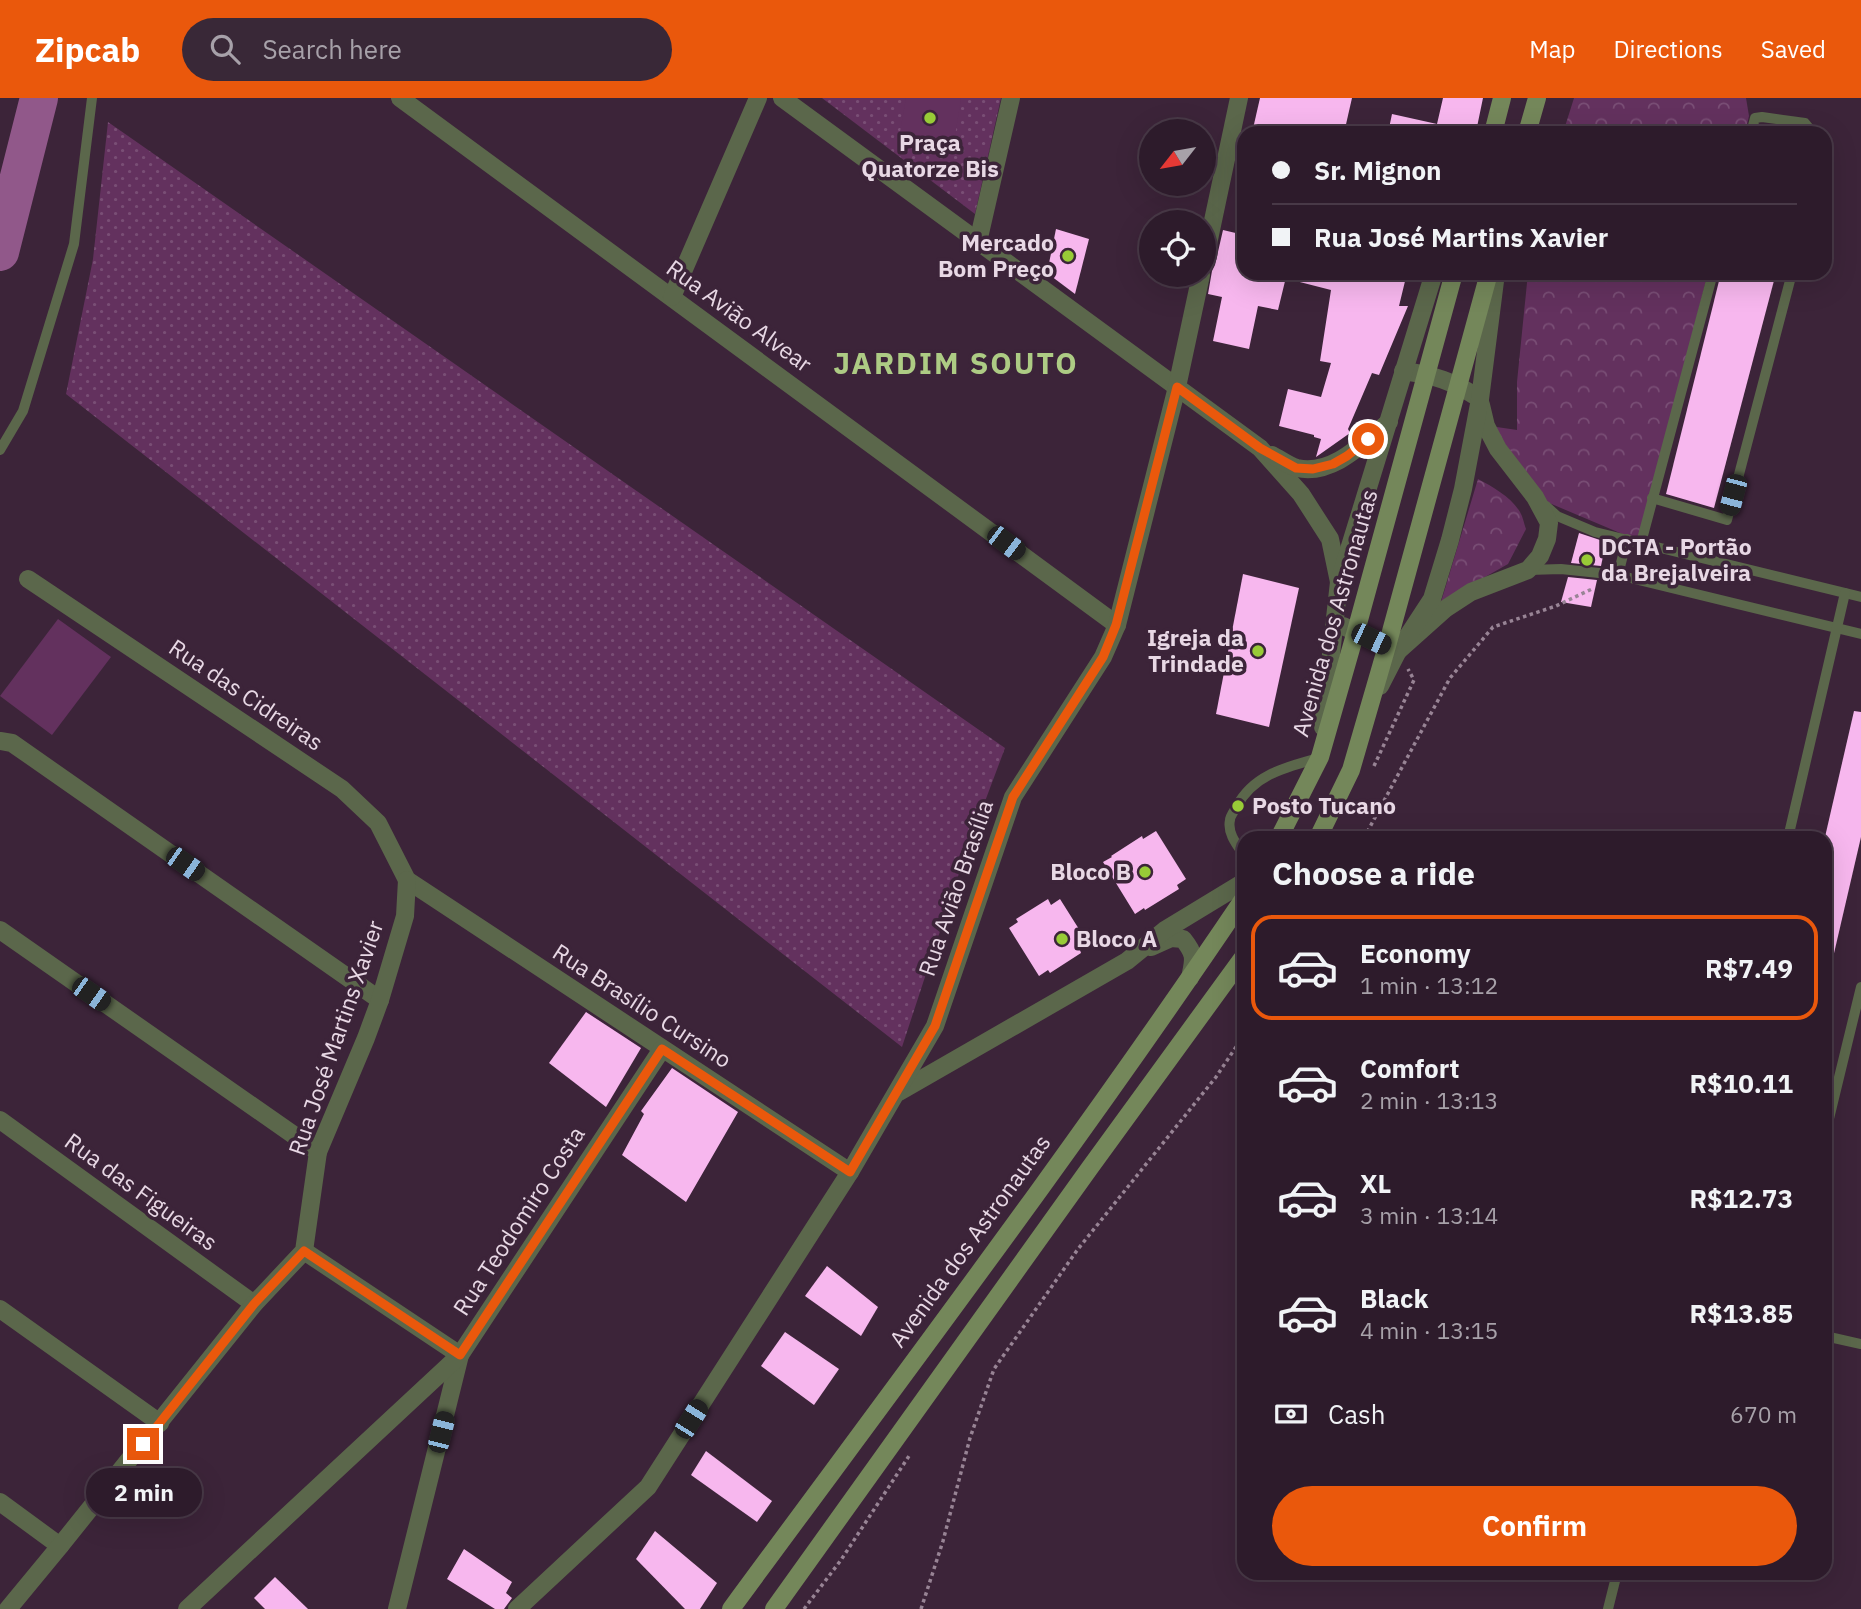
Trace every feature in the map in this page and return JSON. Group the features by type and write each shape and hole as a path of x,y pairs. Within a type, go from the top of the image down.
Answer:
{"main road":[{"path":"1495,126 1502,98"},
{"path":"1529,126 1537,98"},
{"name":"Avenida dos Astronautas","path":"1283,831 1320,757 1452,280"},
{"path":"1321,831 1351,770 1370,704 1393,649 1458,384 1487,280"},
{"name":"Avenida dos Astronautas","path":"731,1609 1051,1172 1190,979 1237,908"},
{"path":"774,1609 1237,966"}],"street":[{"name":"Rua Avião Alvear","path":"400,98 1116,625"},
{"path":"672,297 758,98"},
{"path":"782,98 1260,448 1296,468 1313,469 1333,464 1389,422"},
{"path":"978,242 1011,98"},
{"path":"1215,210 1239,98"},
{"path":"1320,757 1339,582 1432,280"},
{"path":"1393,649 1432,599 1450,540 1463,489 1480,399 1495,280"},
{"name":"Rua Avião Brasília","path":"517,1609 648,1487 850,1172 935,1026 1013,797 1103,657 1116,625 1177,387 1199,287"},
{"path":"1393,649 1471,592 1528,570 1541,556 1549,523 1535,496 1498,449 1486,426 1480,399 1458,384 1426,374 1403,371"},
{"path":"1260,448 1301,494 1329,539 1339,582"},
{"name":"Rua das Cidreiras","path":"28,579 342,789 377,823 407,880"},
{"path":"1336,623 1393,649"},
{"path":"0,741 12,743 380,1000"},
{"name":"Rua José Martins Xavier","path":"304,1251 318,1152 380,1000 405,916 407,880"},
{"name":"Rua Brasílio Cursino","path":"407,880 850,1172"},
{"path":"1127,961 1165,930 1237,886"},
{"path":"0,930 318,1152"},
{"path":"896,1094 1154,945 1171,939 1183,939 1192,950 1194,960 1190,979"},
{"name":"Rua Teodomiro Costa","path":"187,1609 460,1355 662,1049"},
{"name":"Rua das Figueiras","path":"0,1121 254,1304"},
{"path":"8,1609 254,1304 304,1251 460,1355 397,1609"},
{"path":"0,1309 160,1423"},
{"path":"0,1502 60,1546"}],"lane":[{"path":"0,450 23,411 74,244 92,98"},
{"path":"1753,126 1755,118 1762,117 1805,123 1807,126"},
{"path":"1640,543 1711,280"},
{"path":"1652,498 1727,520 1791,280"},
{"path":"1535,496 1557,516 1595,532 1861,597"},
{"path":"1618,575 1627,539"},
{"path":"1528,570 1561,569 1618,575 1861,634"},
{"path":"1790,831 1846,593"},
{"path":"1237,845 1229,821 1243,795 1261,778 1320,757"},
{"path":"1832,1106 1861,987"},
{"path":"1832,1338 1861,1345"},
{"path":"1608,1609 1615,1580"}],"path":[{"path":"1368,831 1450,678 1493,627 1556,606 1618,575"},
{"path":"921,1609 943,1541 970,1438 993,1369 1078,1249 1216,1077 1237,1046"}],"green space":[{"path":"822,98 1001,98 975,214"},
{"name":"Praça Quatorze Bis","path":"906,98 961,98 953,149 899,138"},
{"path":"1574,98 1746,98 1749,116 1747,126 1565,126"},
{"path":"108,122 1005,748 966,852 902,1047 66,394 93,259"},
{"path":"1527,280 1706,280 1639,541 1535,497 1490,426 1517,430 1517,382"},
{"path":"1478,479 1512,502 1521,514 1526,529 1508,564 1441,602"},
{"path":"58,619 111,657 52,735 0,696"}],"building":[{"path":"1260,98 1352,98 1346,126 1254,126"},
{"path":"1443,98 1483,98 1477,126 1389,126 1392,114 1437,124"},
{"name":"Mercado Bom Preço","path":"1056,229 1089,239 1075,294 1047,273"},
{"path":"1223,230 1237,233 1237,280 1285,280 1278,310 1258,306 1249,349 1213,341 1222,297 1208,294 1209,287 1216,287 1216,261"},
{"path":"1292,280 1405,280 1399,306 1408,306 1379,375 1372,373 1348,429 1350,433 1316,457 1321,439 1279,426 1288,389 1321,397 1331,363 1320,361 1331,290"},
{"path":"1719,280 1774,280 1714,508 1666,494"},
{"path":"1579,533 1606,542 1601,566 1571,563"},
{"path":"1243,574 1299,588 1269,727 1216,714"},
{"path":"1568,577 1597,580 1591,607 1561,602"},
{"path":"1854,711 1861,712 1861,837 1832,962 1832,831 1826,831"},
{"name":"Bloco B","path":"1156,831 1186,879 1177,885 1179,889 1135,914 1103,862 1142,836 1143,839"},
{"name":"Bloco A","path":"1048,899 1051,905 1060,899 1089,945 1050,973 1048,970 1039,976 1009,928 1018,922 1016,919"},
{"path":"586,1012 641,1048 606,1107 549,1063"},
{"path":"672,1068 738,1112 686,1202 622,1155 644,1114 641,1111"},
{"path":"827,1266 878,1307 861,1336 805,1296"},
{"path":"785,1332 839,1369 814,1405 761,1366"},
{"path":"706,1451 772,1501 757,1522 691,1475"},
{"path":"655,1531 717,1583 700,1609 685,1609 636,1559"},
{"path":"464,1549 512,1582 506,1593 512,1598 504,1609 495,1609 447,1579"},
{"path":"275,1577 308,1609 265,1609 254,1598"}],"waterway":[{"path":"0,252 39,98"}],"place":[{"name":"Praça Quatorze Bis","path":"930,118"},
{"name":"Mercado Bom Preço","path":"1068,256"},
{"name":"DCTA - Portão da Brejalveira","path":"1587,560"},
{"name":"Igreja da Trindade","path":"1258,651"},
{"name":"Posto Tucano","path":"1238,806"},
{"name":"Bloco B","path":"1145,872"},
{"name":"Bloco A","path":"1062,939"}],"district":[{"name":"JARDIM SOUTO","path":"956,364"}],"route":[{"path":"143,1444 254,1304 304,1251 460,1355 662,1049 850,1172 935,1026 1013,797 1103,657 1116,625 1177,387 1260,448 1296,468 1313,469 1333,464 1368,439"}]}
